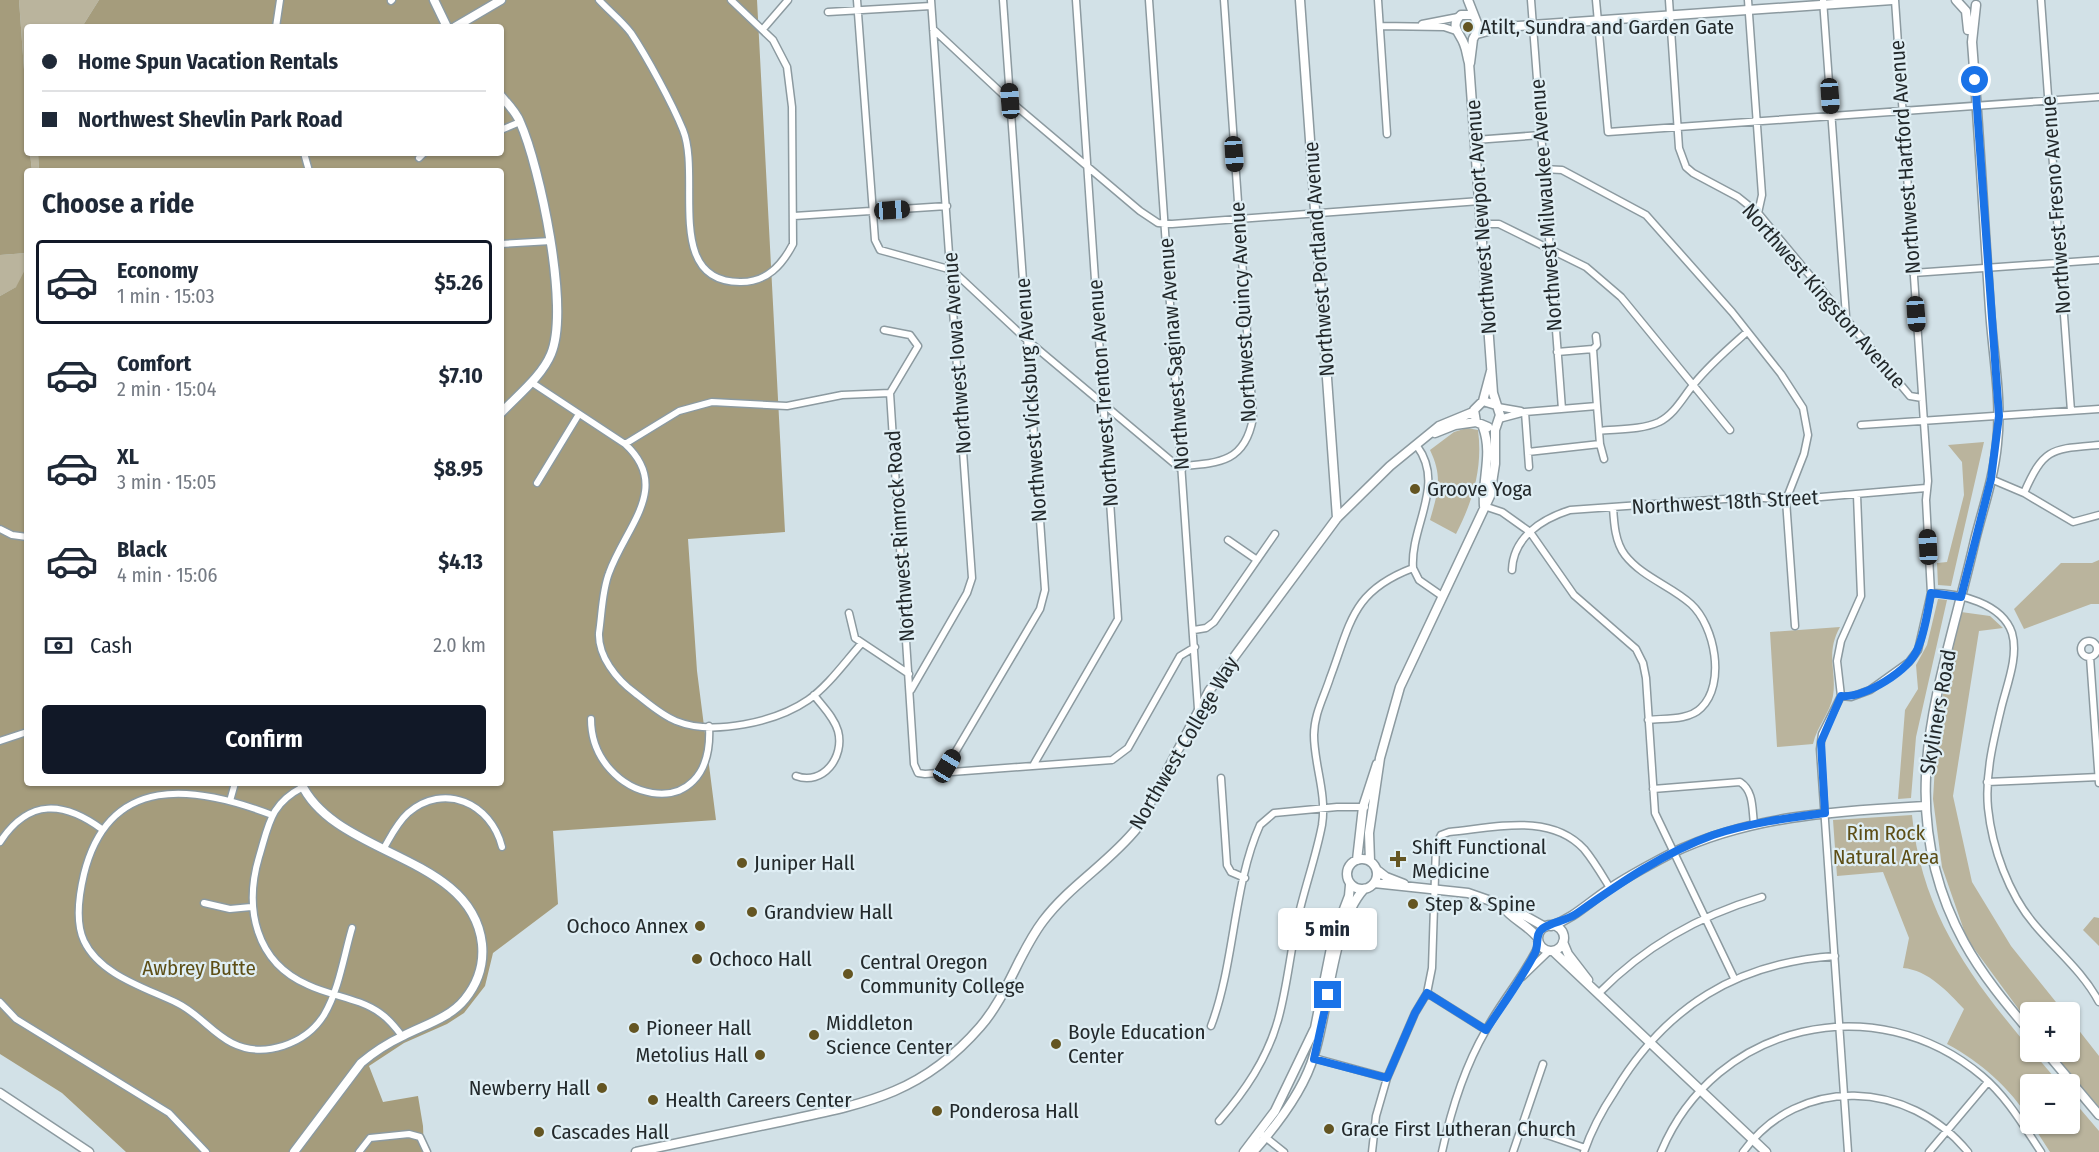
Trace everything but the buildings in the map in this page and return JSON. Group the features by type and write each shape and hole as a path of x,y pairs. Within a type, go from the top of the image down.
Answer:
{"street":[{"path":"276,24 280,0"},
{"path":"434,0 446,24"},
{"path":"460,24 501,0"},
{"path":"599,0 631,34 683,131 690,170 690,233 696,258 711,275 729,282 749,282 770,274 783,263 793,244 790,79 782,55 763,29 731,0"},
{"path":"763,29 788,0"},
{"path":"857,0 875,240 880,250 952,270 1027,340 1181,468"},
{"name":"Northwest Vicksburg Avenue","path":"943,773 1040,609 1045,590 1003,0"},
{"name":"Northwest Trenton Avenue","path":"1034,764 1118,619 1076,0"},
{"name":"Northwest Saginaw Avenue","path":"1149,0 1198,709"},
{"name":"Northwest Quincy Avenue","path":"1181,468 1212,464 1231,457 1242,449 1251,426 1253,411 1224,0"},
{"name":"Northwest Portland Avenue","path":"1300,0 1337,518"},
{"path":"1378,0 1387,134"},
{"path":"1458,34 1455,24 1460,16 1463,0"},
{"path":"1468,0 1479,24 1476,35"},
{"name":"Northwest Milwaukee Avenue","path":"1531,0 1562,409"},
{"path":"1596,0 1608,132 2099,97"},
{"name":"Northwest Kingston Avenue","path":"1669,0 1678,148 1686,167 1738,197 1758,213 1846,316 1910,396 1922,398"},
{"path":"1748,0 1762,195 1758,213"},
{"path":"1380,26 1444,27 1467,38 1503,27 1823,3 1893,0"},
{"name":"Northwest Hartford Avenue","path":"1841,696 1851,697 1870,690 1909,662 1918,650 1931,593 1926,488 1928,481 1904,111 1893,0"},
{"name":"Northwest Fresno Avenue","path":"2041,0 2071,411"},
{"path":"1957,2 1979,2 1972,42 1957,2"},
{"path":"828,12 931,3"},
{"name":"Northwest Iowa Avenue","path":"910,691 967,593 972,578 952,270 931,3"},
{"path":"1823,3 1846,316"},
{"path":"1418,25 1460,16 1474,16 1485,23 1503,27"},
{"path":"933,29 1010,101 1151,219 1165,224 1480,201"},
{"name":"Northwest Newport Avenue","path":"1458,34 1470,63"},
{"name":"Northwest Newport Avenue","path":"1476,35 1470,63 1491,370 1498,421 1494,480 1490,496 1484,506"},
{"name":"Skyliners Road","path":"1972,42 1999,416 1991,479 1934,710 1924,770 1925,806 1932,858 1943,897 1956,926 1989,980 2020,1019"},
{"path":"504,100 520,122 541,191 551,241 556,301 555,341 551,355 531,382 504,410"},
{"path":"504,129 520,122"},
{"path":"1475,140 1541,135"},
{"path":"1543,169 1562,170 1646,215 1663,231 1747,332 1781,374 1803,408 1808,435 1804,454 1786,500 1795,626"},
{"path":"794,216 947,206"},
{"path":"1481,224 1499,224 1586,267 1605,281 1621,297 1730,430"},
{"path":"504,244 551,241"},
{"path":"1913,273 2099,260"},
{"path":"625,444 679,411 712,402 787,406 842,395 890,393 918,346 910,335 884,330"},
{"path":"1599,431 1633,428 1661,421 1678,406 1693,385 1747,332"},
{"path":"1557,352 1593,349 1597,345 1596,336"},
{"path":"1593,349 1600,444 1604,459"},
{"name":"Northwest Newport Avenue","path":"1483,401 1491,370"},
{"path":"531,382 625,444 643,463 648,484 647,495 621,542 608,576 598,633 600,651 622,682 660,712 679,722 709,726 770,718 791,710 814,695 861,644"},
{"name":"Northwest Rimrock Road","path":"890,393 914,764 918,773 943,773"},
{"path":"1244,1152 1263,1136 1315,1028 1349,896 1348,872 1357,860 1367,808 1404,676 1484,506 1488,463 1487,438 1473,412 1483,401 1525,412"},
{"path":"1498,421 1525,412 1597,406"},
{"path":"1861,425 2099,409"},
{"name":"Northwest College Way","path":"636,1152 865,1103 912,1083 944,1062 969,1040 995,1008 1028,943 1043,920 1075,886 1123,846 1137,828 1198,709 1246,638 1337,518 1365,488 1417,446 1448,422 1473,412"},
{"path":"1525,412 1529,467"},
{"path":"537,483 579,414"},
{"name":"Northwest College Way","path":"1434,433 1464,423 1480,425 1498,421"},
{"path":"1528,452 1600,444"},
{"path":"2024,493 2032,475 2048,453 2062,448 2099,445"},
{"path":"1417,446 1423,454 1430,477 1413,568 1419,579 1442,596"},
{"path":"1991,479 2024,493 2073,522 2099,515"},
{"name":"Northwest 18th Street","path":"1512,570 1512,556 1530,532 1552,516 1570,510 1753,497 1786,500 1926,488"},
{"path":"1848,1152 1821,742 1841,696 1837,661 1841,641 1858,607 1862,589 1857,495"},
{"path":"1484,506 1502,512 1530,532 1574,595 1636,649 1643,663 1655,813 1672,853 1734,978"},
{"path":"1613,507 1616,534 1624,554 1641,570 1692,604 1708,626 1713,641 1712,690 1700,709 1688,716 1648,720"},
{"path":"0,529 12,536 24,537"},
{"path":"1194,630 1206,628 1214,622 1275,534"},
{"path":"1228,540 1257,560"},
{"path":"1219,1121 1243,1093 1269,1047 1281,1011 1297,923 1324,808 1314,736 1315,722 1352,617 1375,587 1413,568"},
{"path":"1931,593 1976,601 1994,610 2012,633 2012,666 1990,759 1987,782 1992,834 2004,872 2019,902 2034,924 2076,968 2099,1002"},
{"path":"849,613 851,632 861,644 909,674"},
{"path":"943,773 1034,764 1105,761 1124,753 1180,656 1195,646"},
{"path":"2090,657 2099,783"},
{"path":"796,776 809,779 822,774 834,763 839,747 835,724 814,695"},
{"path":"591,719 591,733 611,768 634,790 650,794 668,794 685,787 700,775 707,762 710,746 709,726"},
{"path":"0,741 24,733"},
{"path":"1987,782 2099,777"},
{"path":"1221,778 1227,865 1231,872 1245,878"},
{"path":"1653,789 1740,782 1747,786 1751,795 1754,824"},
{"path":"230,801 234,786"},
{"path":"301,786 285,798 272,815 253,877 251,907 259,934 280,967 308,986 379,1012 402,1036"},
{"path":"294,1152 361,1063 374,1052 402,1036 443,1017 465,1000 479,975 483,951 474,916 451,889 410,861 344,828 325,814 303,786"},
{"path":"272,815 230,801 183,792 150,796 128,807 104,830 90,850 82,882 79,919 86,945 102,964 182,1005 230,1042 254,1049 274,1049 292,1043 316,1026 325,1014 352,928"},
{"path":"384,848 395,828 408,813 423,803 440,798 462,799 476,806 490,819 499,834 502,847"},
{"path":"1442,1152 1455,1100 1486,1030 1522,978 1540,931 1574,915 1610,888 1672,853 1713,836 1754,824 1825,813 1925,806"},
{"path":"0,842 8,829 22,817 51,808 70,809 104,830"},
{"path":"1211,1026 1223,989 1245,878 1257,832 1268,816 1274,813 1324,808 1367,808"},
{"path":"1367,808 1367,850 1370,861 1386,877 1416,887"},
{"path":"1372,1152 1376,1116 1387,1078 1415,1013 1427,993 1432,968 1436,845 1441,835 1449,832 1534,825 1556,830 1576,842 1610,888"},
{"path":"1357,860 1370,861"},
{"path":"1374,883 1377,870"},
{"path":"1253,1152 1298,1089 1314,1059 1339,933 1357,899 1364,889 1374,883 1468,893 1559,929 1568,954 1597,990 1766,1152"},
{"path":"1350,885 1364,889"},
{"path":"1597,990 1651,950 1705,918 1762,897"},
{"path":"204,903 230,909 251,907"},
{"path":"1503,907 1508,914 1530,928 1538,941 1597,990"},
{"path":"1522,978 1563,939 1574,915"},
{"path":"1297,923 1339,933"},
{"path":"1521,1126 1585,1150 1628,1069 1650,1042 1695,1001 1734,978 1780,964 1835,956"},
{"path":"1427,993 1486,1030"},
{"path":"0,1002 16,1019 169,1113 206,1152"},
{"path":"1661,1152 1679,1118 1702,1090 1734,1063 1770,1043 1804,1031 1867,1025 1902,1032 1957,1059 2004,1097 2040,1152"},
{"path":"1314,1059 1387,1078"},
{"path":"2054,1062 2099,1115"},
{"path":"1513,1152 1543,1064"},
{"path":"1929,1152 1988,1082"},
{"path":"0,1093 89,1152"},
{"path":"1743,1152 1752,1139 1791,1110 1822,1099 1873,1096 1897,1102 1924,1114 1948,1130 1968,1152"},
{"path":"359,1152 370,1138 409,1134 420,1137 427,1152"},
{"path":"1263,1136 1284,1152"}],"green space":[{"path":"0,0 19,0 24,69 24,156 30,156 32,168 24,168 24,253 0,255"},
{"path":"19,0 99,0 84,24 24,24 24,69"},
{"name":"Awbrey Butte","path":"99,0 757,0 785,532 688,539 697,671 716,820 553,831 558,904 493,953 485,986 464,1013 447,1024 404,1043 369,1066 383,1102 418,1096 424,1152 126,1152 62,1093 0,1054 0,296 16,287 24,272 24,786 504,786 504,168 39,168 38,156 504,156 504,24 84,24"},
{"path":"30,156 38,156 39,168 32,168"},
{"path":"24,253 24,283 0,296 0,255"},
{"path":"1467,428 1478,430 1478,470 1472,496 1456,534 1430,520 1438,477 1430,450 1454,432"},
{"path":"1984,442 1951,586 1938,585 1937,563 1947,562 1964,495 1962,462 1948,445"},
{"path":"2099,560 2099,604 2091,604 2024,629 2014,609 2061,563 2092,563"},
{"name":"Rim Rock Natural Area","path":"1938,599 1947,600 1916,737 1911,798 1898,799 1905,710 1918,689 1916,665 1927,645"},
{"path":"1961,612 1990,616 2003,628 1979,631 1953,796 1972,882 2011,946 2056,1002 2020,1002 2020,1011 1967,939 1942,867 1933,799 1938,717"},
{"path":"1840,627 1832,654 1833,696 1813,744 1777,747 1770,632"},
{"path":"1912,815 1919,856 1930,894 1945,929 1985,993 2020,1036 2020,1062 2042,1062 2052,1074 2020,1074 2020,1105 1994,1077 1972,1059 1947,1044 1964,1009 1929,977 1903,968 1909,938 1883,872 1837,876 1833,820"},
{"path":"2094,917 2099,918 2099,946 2083,930"},
{"path":"2080,1032 2099,1056 2099,1107 2080,1085 2080,1074 2071,1074 2061,1062 2080,1062"},
{"path":"2080,1109 2099,1131 2099,1152 2050,1152 2038,1134 2080,1134"}],"place":[{"name":"Atilt, Sundra and Garden Gate","path":"1468,27"},
{"name":"Groove Yoga","path":"1415,489"},
{"name":"Shift Functional Medicine","path":"1398,859"},
{"name":"Juniper Hall","path":"742,863"},
{"name":"Step & Spine","path":"1413,904"},
{"name":"Grandview Hall","path":"752,912"},
{"name":"Ochoco Annex","path":"700,926"},
{"name":"Ochoco Hall","path":"697,959"},
{"name":"Central Oregon Community College","path":"848,974"},
{"name":"Pioneer Hall","path":"634,1028"},
{"name":"Middleton Science Center","path":"814,1035"},
{"name":"Boyle Education Center","path":"1056,1044"},
{"name":"Metolius Hall","path":"760,1055"},
{"name":"Newberry Hall","path":"602,1088"},
{"name":"Health Careers Center","path":"653,1100"},
{"name":"Ponderosa Hall","path":"937,1111"},
{"name":"Grace First Lutheran Church","path":"1329,1129"},
{"name":"Cascades Hall","path":"539,1132"}],"route":[{"path":"1328,995 1314,1059 1387,1078 1398,1049 1427,993 1486,1030 1522,978 1539,944 1538,935 1545,927 1574,915 1610,888 1657,861 1713,836 1754,824 1825,813 1820,749 1825,727 1841,696 1851,697 1870,690 1913,658 1918,650 1931,593 1961,597 1991,479 1999,416 1975,80"}]}
